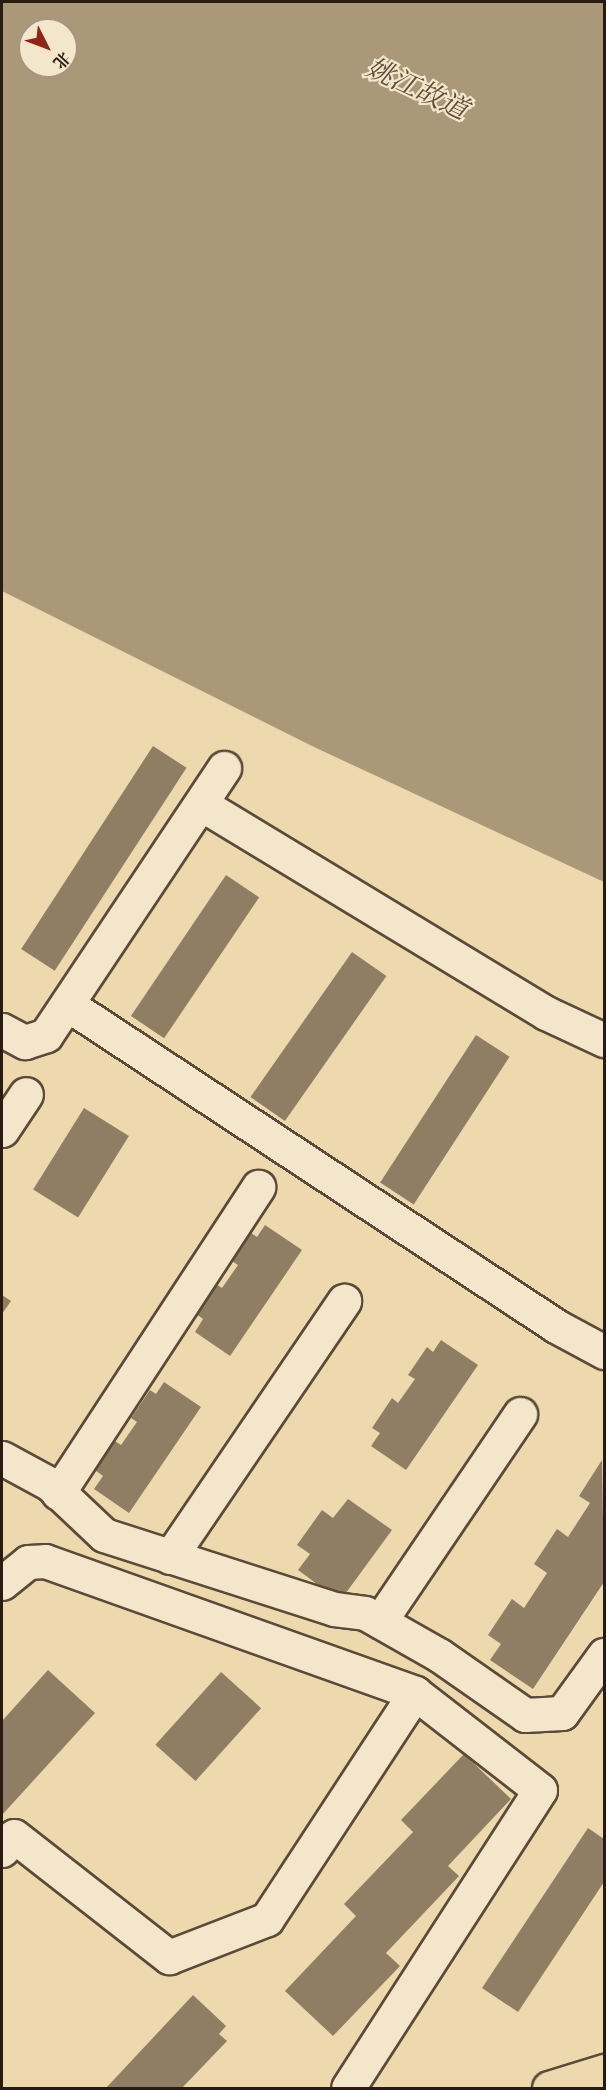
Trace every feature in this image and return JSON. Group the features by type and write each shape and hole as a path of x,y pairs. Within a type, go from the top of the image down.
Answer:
{"main road":[{"path":"549,2088 604,2071"}],"street":[{"path":"2,1030 25,1042 35,1041 46,1035 224,768"},
{"path":"201,804 546,1013 604,1040"},
{"path":"67,1004 556,1326 604,1352"},
{"path":"2,1130 26,1094"},
{"path":"58,1493 258,1187"},
{"path":"170,1557 344,1302"},
{"path":"380,1621 520,1414"},
{"path":"2,1458 50,1484 104,1535 334,1609 365,1613 439,1655 525,1715 562,1713 604,1655"},
{"path":"2,1583 28,1562 45,1561 416,1693 540,1790 348,2088"},
{"path":"2,1850 14,1836 169,1958 267,1919 416,1693"}],"water":[{"name":"姚江故道","path":"2,2 604,2 604,882 314,747 2,591"}],"building":[{"path":"153,746 187,768 55,971 21,949"},
{"path":"226,875 259,897 164,1038 131,1016"},
{"path":"352,952 386,976 285,1121 250,1097"},
{"path":"476,1035 510,1057 414,1204 380,1183"},
{"path":"84,1108 129,1136 78,1217 33,1189"},
{"path":"265,1225 302,1250 230,1356 195,1332 203,1319 195,1313 216,1284 222,1288 238,1265 232,1261 251,1233 257,1237"},
{"path":"2,1295 11,1301 2,1314"},
{"path":"441,1340 478,1365 406,1470 371,1446 380,1433 372,1428 392,1398 398,1403 415,1379 408,1375 427,1347 433,1352"},
{"path":"164,1382 201,1407 129,1513 94,1489 103,1476 95,1470 115,1441 121,1445 137,1422 131,1418 150,1390 156,1394"},
{"path":"602,1460 604,1582 533,1689 490,1660 501,1644 488,1635 512,1599 524,1608 547,1573 534,1564 557,1529 568,1537 590,1503 579,1496"},
{"path":"348,1499 392,1530 340,1601 298,1570 310,1554 297,1545 322,1510 333,1518"},
{"path":"48,1670 95,1713 2,1815 2,1721"},
{"path":"221,1672 261,1708 196,1781 155,1745"},
{"path":"464,1754 511,1799 448,1866 459,1876 386,1953 400,1966 333,2036 285,1991 356,1916 344,1904 413,1832 401,1820"},
{"path":"588,1828 604,1839 604,1882 518,2012 482,1988"},
{"path":"193,1995 226,2026 219,2034 227,2041 182,2088 106,2088"}]}
